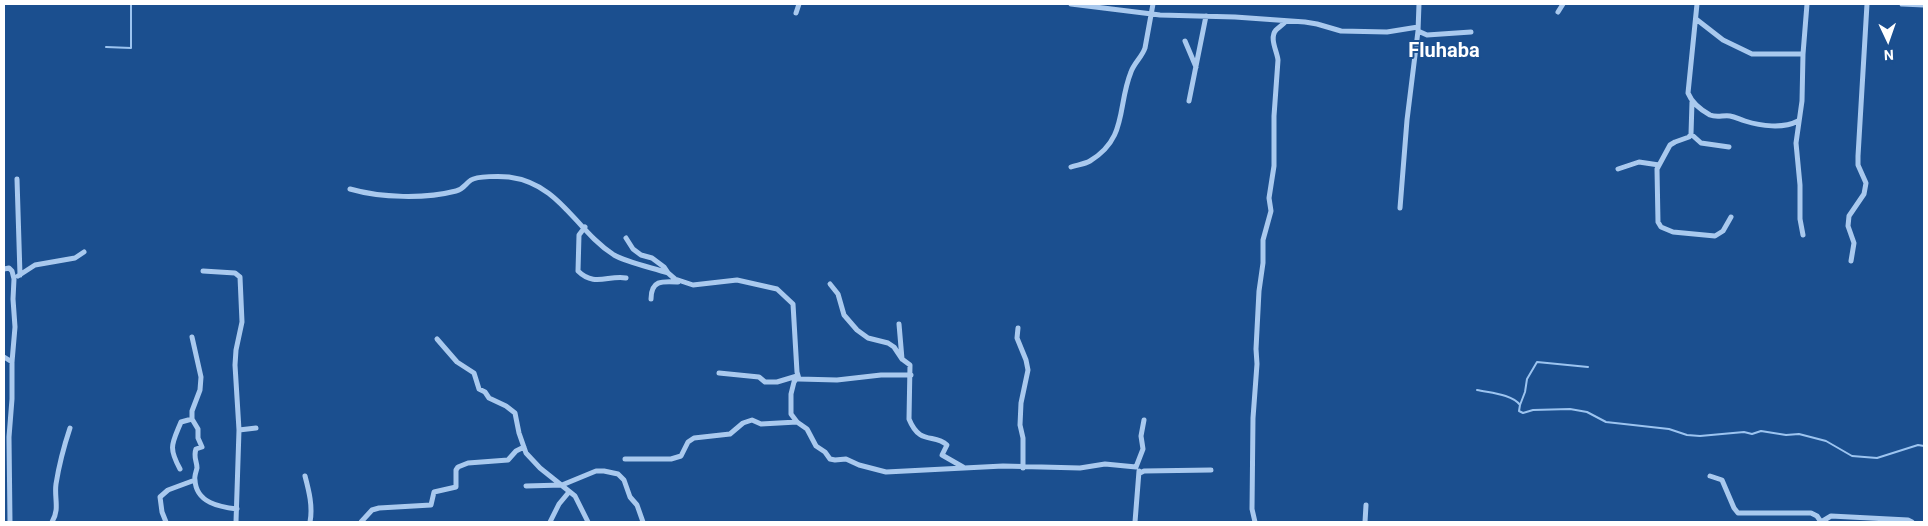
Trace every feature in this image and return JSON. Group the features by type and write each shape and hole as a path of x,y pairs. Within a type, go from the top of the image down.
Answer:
{"street":[{"path":"796,12 799,4"},
{"path":"1071,4 1160,15 1234,16 1305,22 1341,31 1387,32 1418,29 1427,35 1471,32"},
{"path":"1071,167 1089,162 1107,146 1116,134 1131,72 1143,55 1153,4"},
{"path":"1400,208 1419,4"},
{"path":"1558,12 1563,4"},
{"path":"1697,4 1688,93 1692,102 1691,134 1689,137 1670,145 1657,169 1657,216 1661,227 1673,232 1715,236 1723,231 1731,217"},
{"path":"1803,235 1800,218 1800,184 1796,155 1798,121 1802,101 1807,4"},
{"path":"1851,260 1854,243 1848,226 1849,216 1864,194 1866,182 1858,165 1858,156 1862,67 1866,53 1867,4"},
{"path":"1902,4 1924,5"},
{"path":"1189,101 1206,16"},
{"path":"1696,19 1723,40 1752,54 1803,54"},
{"path":"1254,522 1252,509 1253,418 1259,291 1263,263 1263,240 1271,211 1269,198 1274,166 1274,116 1278,60 1273,38 1274,32 1286,21"},
{"path":"1185,41 1196,68"},
{"path":"1692,102 1712,116 1727,116 1746,122 1779,127 1798,121"},
{"path":"1691,134 1700,143 1729,147"},
{"path":"1618,169 1639,162 1659,165"},
{"path":"350,189 405,196 433,196 463,188 472,179 508,177 541,187 560,201 600,244 615,256 668,273 683,282"},
{"path":"17,179 20,275"},
{"path":"585,227 579,236 578,271 584,277 594,280 626,278"},
{"path":"626,238 633,249 641,255 652,258 664,267 668,273"},
{"path":"14,280 35,265 75,258 84,252"},
{"path":"4,269 10,268 14,280 15,327 12,362 12,399 6,463 10,522"},
{"path":"203,270 235,273 240,277 242,322 235,365 238,430 236,522"},
{"path":"650,299 650,291 656,284 662,281 693,284 737,280 777,289 793,304 798,376 794,382 790,403 791,414 807,430 816,446 825,452 830,459 846,459 859,465 886,472 1003,466 1022,468 1080,468 1105,464 1136,467"},
{"path":"830,284 838,294 844,315 857,330 868,338 888,343 894,347 902,359 910,366 909,420 911,426 922,436 931,440 943,441 946,445 942,456 964,468"},
{"path":"899,324 902,359"},
{"path":"1018,328 1017,338 1028,370 1022,403 1022,468"},
{"path":"192,336 201,377 200,390 192,411 192,420 198,429 198,438 202,447 196,449 194,454 197,466 195,480 203,498 220,507 237,509"},
{"path":"437,339 457,362 474,374 479,389 485,392 489,398 516,413 526,454 575,496 588,522"},
{"path":"4,357 12,362"},
{"path":"719,373 759,377 765,382 777,382 798,376"},
{"path":"798,376 799,379 837,380 881,375 911,375"},
{"path":"180,469 171,451 171,444 181,422 192,420"},
{"path":"625,459 671,459 681,456 688,442 694,438 730,434 743,423 752,420 761,424 797,422"},
{"path":"1136,467 1143,448 1141,436 1144,420"},
{"path":"52,522 56,516 55,488 59,463 70,428"},
{"path":"238,430 256,428"},
{"path":"361,522 372,510 380,508 431,505 434,492 456,487 456,470 458,467 468,463 508,460 516,450 524,447"},
{"path":"1135,522 1140,473 1136,467"},
{"path":"1140,473 1144,471 1211,470"},
{"path":"526,486 562,485 596,471 618,474 624,480 630,497 637,505 643,522"},
{"path":"306,476 312,516 310,522"},
{"path":"1710,476 1722,480 1738,513 1811,513 1817,516 1821,522 1831,516 1908,520 1912,522"},
{"path":"166,522 162,512 160,497 168,490 195,480"},
{"path":"550,522 558,504 569,492"},
{"path":"1365,522 1366,505"}],"waterway":[{"path":"106,47 131,48 131,4"},
{"path":"1520,405 1527,379 1537,362 1588,367"},
{"path":"1477,390 1512,398 1520,405 1519,411 1523,413 1533,410 1570,409 1587,412 1606,422 1669,429 1687,435 1700,436 1744,432 1752,434 1761,431 1786,435 1799,434 1826,441 1852,456 1877,458 1918,445 1924,446"}],"district":[{"name":"Fluhaba","path":"1444,52"}]}
